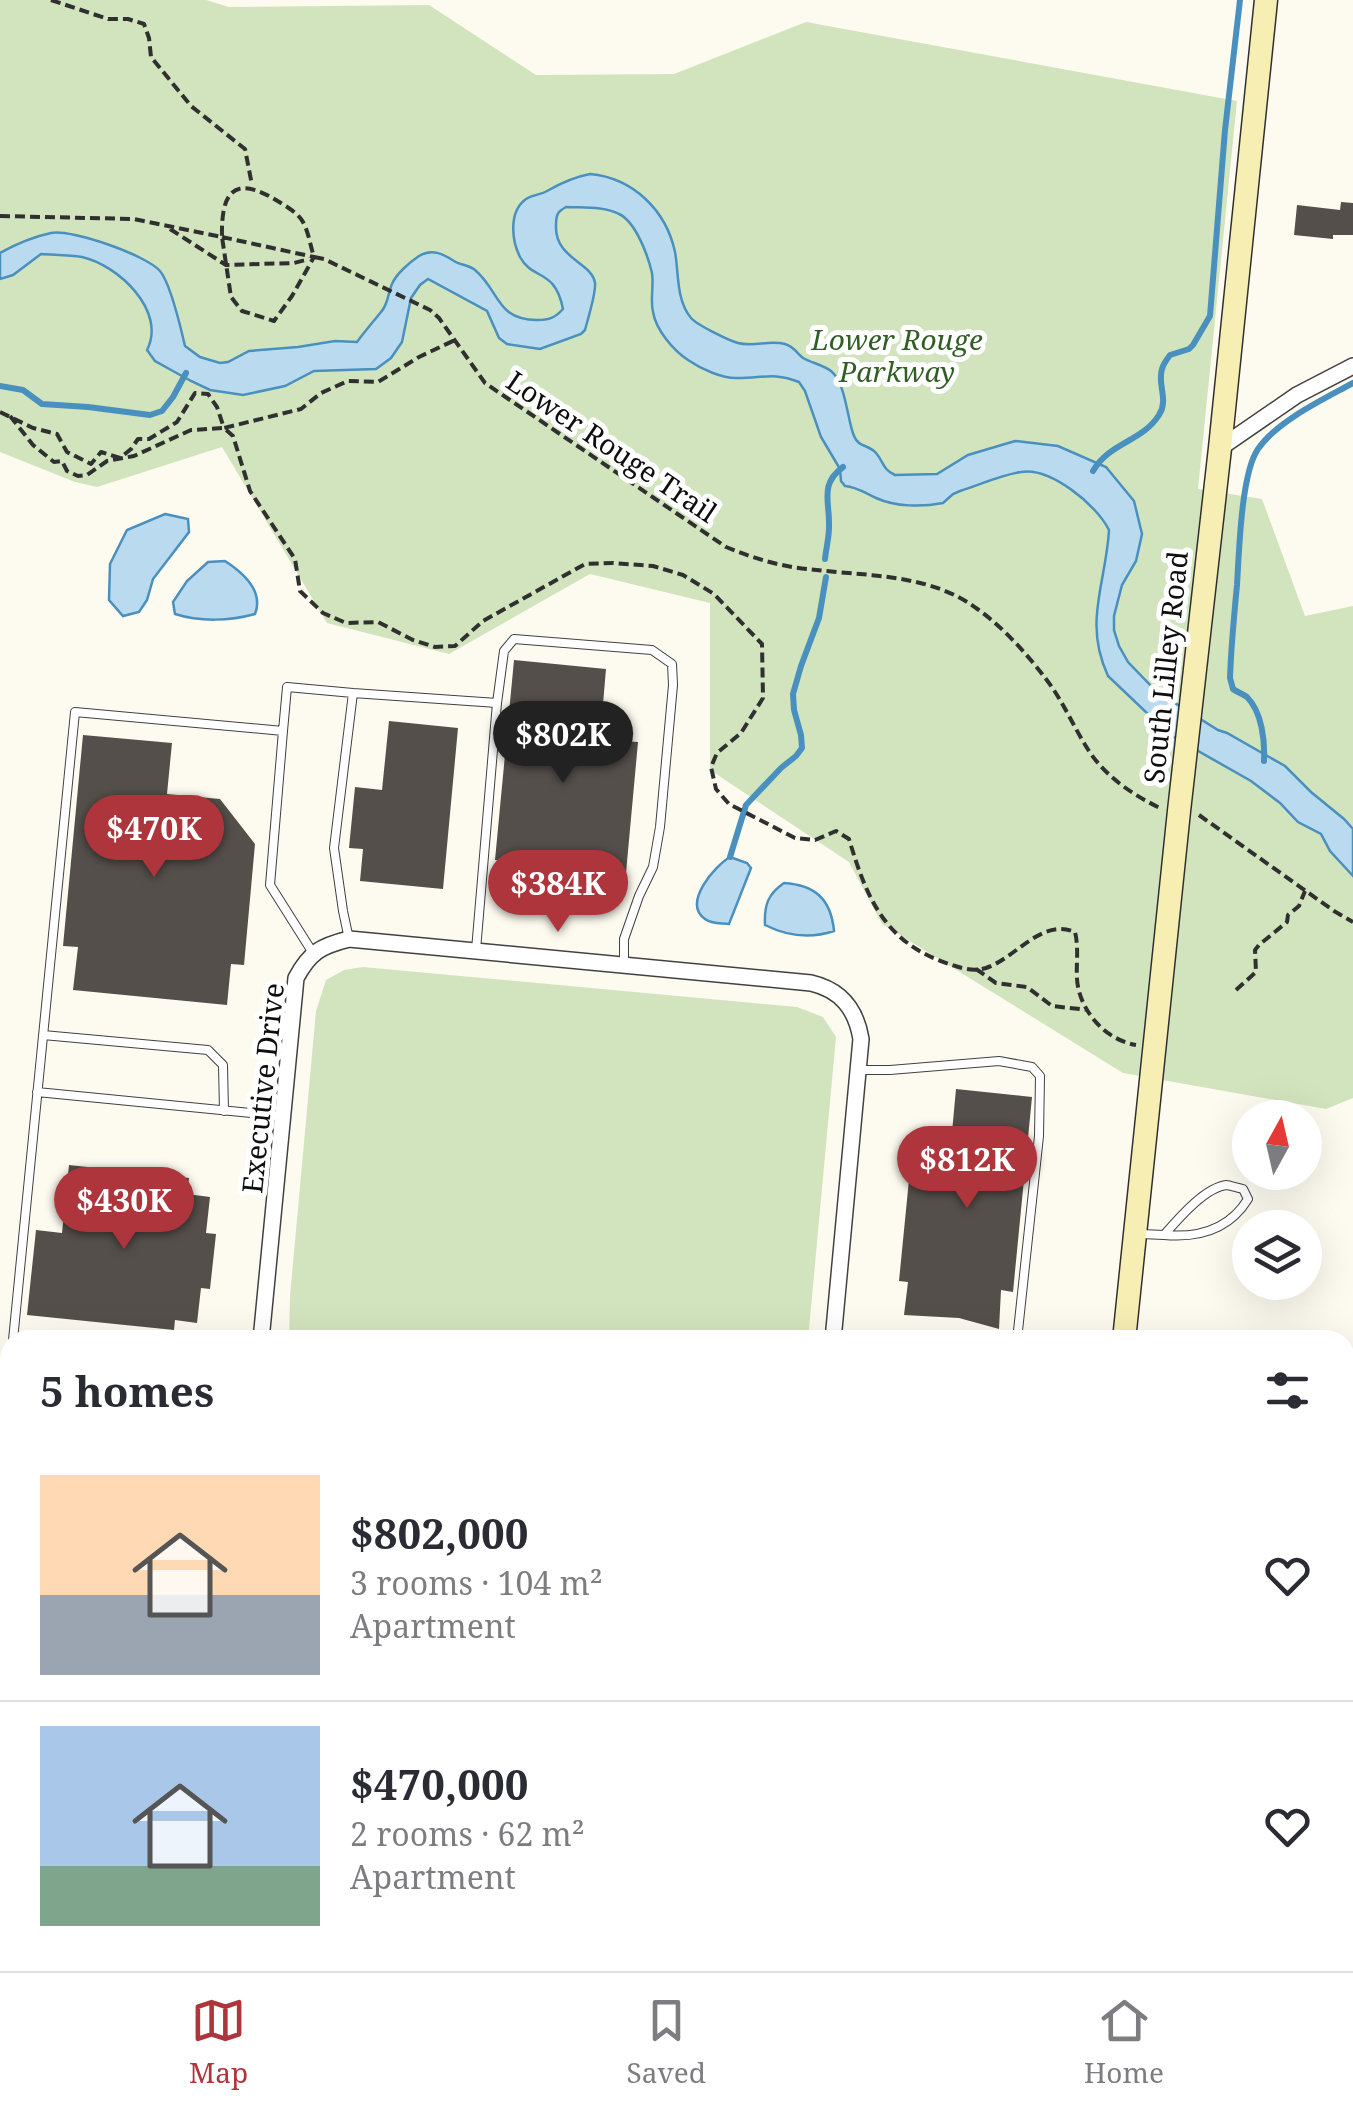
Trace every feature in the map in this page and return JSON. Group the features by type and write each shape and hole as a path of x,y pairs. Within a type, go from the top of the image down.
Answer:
{"street":[{"name":"South Lilley Road","path":"1125,1330 1266,0"},
{"path":"1220,448 1298,395 1353,366"},
{"name":"Executive Drive","path":"261,1330 296,978 313,953 349,938 824,986 846,1002 858,1023 861,1039 833,1330"}],"lane":[{"path":"476,950 504,651 514,639 652,650 672,664 673,685 653,867 638,896 624,939 624,964"},
{"path":"313,953 270,885 287,687 497,704"},
{"path":"349,938 334,848 353,693"},
{"path":"15,1330 75,712 282,731"},
{"path":"43,1035 208,1050 223,1066 224,1110"},
{"path":"858,1070 999,1060 1032,1067 1040,1076 1039,1136 1019,1330"},
{"path":"37,1092 284,1117"},
{"path":"1136,1234 1187,1237 1218,1228 1240,1213 1248,1198 1243,1189 1228,1185 1207,1193 1164,1234"}],"path":[{"path":"51,0 108,19 144,24 152,58 191,106 245,149 252,188"},
{"path":"237,188 252,188 288,207 303,220 314,257 274,321 242,312 231,297 222,237 222,215 229,194 237,188"},
{"path":"0,216 134,219 222,237"},
{"path":"167,227 226,265 294,264 314,257"},
{"name":"Lower Rouge Trail","path":"222,237 324,259 430,310 440,318 485,383 726,547 762,562 887,577 942,589 976,607 1047,680 1092,756 1113,779 1166,810"},
{"path":"62,461 67,471 78,476 120,458 138,439 150,439 177,422 195,392 208,394 224,428 302,410 321,393 348,382 378,382 455,340"},
{"path":"0,412 33,428 57,434 66,452 90,464 102,452 120,458"},
{"path":"10,416 42,454 54,462 62,461"},
{"path":"62,461 66,452"},
{"path":"1193,812 1353,922"},
{"path":"1236,990 1258,968 1258,945 1287,922 1305,891"},
{"path":"976,969 996,983 1026,987 1052,1006 1088,1010"}],"green space":[{"name":"Lower Rouge Parkway","path":"0,0 206,0 229,7 429,5 536,75 674,74 806,22 1237,101 1198,489 1262,499 1305,616 1353,606 1353,1098 1326,1109 1322,1108 1322,1100 1275,1100 1123,1073 882,924 849,862 710,770 710,603 590,574 449,654 327,623 222,447 97,487 0,452"},
{"path":"363,967 797,1007 823,1017 836,1037 809,1330 289,1330 316,1011 326,980 344,970"}],"water":[{"path":"590,174 633,189 655,210 671,237 680,295 691,318 738,343 788,345 803,358 831,371 840,384 856,440 876,453 891,473 937,474 968,455 1015,441 1058,446 1106,467 1134,501 1142,534 1136,561 1122,585 1114,616 1114,630 1128,662 1156,691 1285,766 1344,819 1353,829 1353,876 1330,851 1321,834 1298,822 1251,781 1170,735 1108,676 1097,638 1097,620 1109,530 1083,499 1058,481 1033,472 998,478 953,494 943,503 926,505 892,503 845,486 799,382 775,376 719,375 688,360 666,339 653,312 652,273 644,249 631,224 613,211 566,207 557,216 561,246 588,270 595,283 590,313 581,334 540,349 507,344 499,338 487,311 428,279 411,298 402,342 391,358 376,369 314,371 285,386 243,395 210,390 155,361 147,350 151,335 145,306 124,280 96,262 41,254 13,275 0,279 0,253 51,233 75,235 125,251 152,265 164,277 185,346 200,357 220,363 249,351 357,342 383,309 397,276 428,252 442,254 475,270 514,315 545,320 563,309 555,287 520,257 514,235 516,211 528,198"},
{"path":"165,514 188,519 189,532 153,579 139,612 123,616 109,600 110,564 127,530"},
{"path":"225,561 254,590 255,614 215,620 175,614 173,602 187,581 208,562"},
{"path":"730,857 751,868 729,924 710,922 699,912 699,895 709,876"},
{"path":"784,883 804,887 819,896 829,910 834,931 799,935 765,925 768,901"}],"building":[{"path":"1341,202 1353,203 1353,235 1333,235 1333,239 1294,235 1297,205 1340,210"},
{"path":"514,660 606,669 600,739 638,742 626,873 612,871 610,889 597,888 596,901 505,893 508,861 495,860"},
{"path":"389,721 458,728 443,889 360,881 363,849 349,848 355,787 382,790"},
{"path":"83,735 172,743 167,794 220,799 255,844 244,965 231,964 227,1005 73,990 78,947 63,946"},
{"path":"956,1089 1032,1097 1013,1292 1001,1290 999,1329 959,1318 904,1315 908,1282 899,1281 913,1139 951,1143"},
{"path":"69,1165 189,1178 187,1194 210,1197 206,1233 216,1234 210,1289 201,1288 197,1323 175,1320 174,1330 27,1315 36,1230 62,1233"}],"waterway":[{"path":"1093,471 1108,454 1144,431 1159,415 1164,364 1170,355 1193,345 1210,316 1240,0"},
{"path":"0,386 23,390 42,404 150,415 162,411 186,373"},
{"path":"1264,761 1256,711 1247,697 1233,689 1230,678 1248,476 1258,449 1277,429 1353,383"},
{"path":"825,559 828,487 843,467"},
{"path":"730,857 746,805 802,748 793,694 819,618 826,577"}]}
